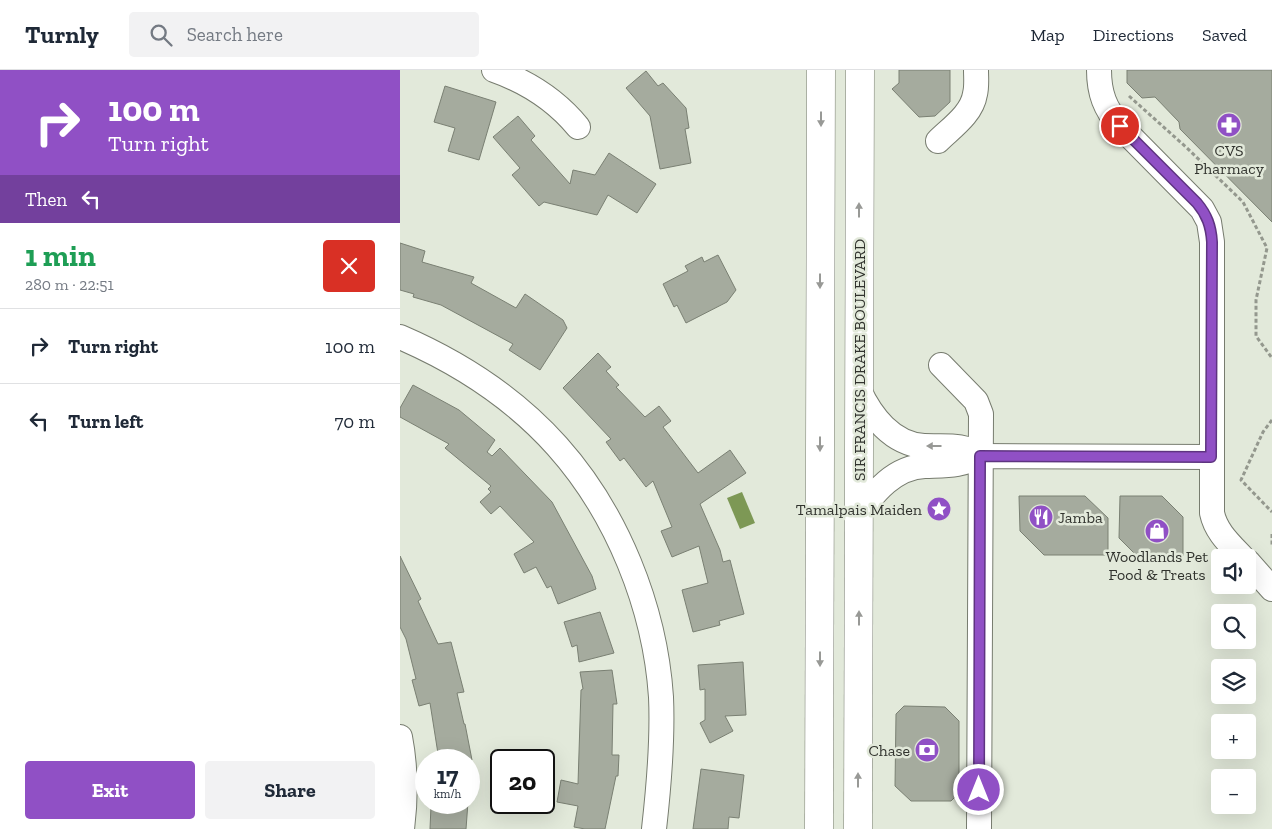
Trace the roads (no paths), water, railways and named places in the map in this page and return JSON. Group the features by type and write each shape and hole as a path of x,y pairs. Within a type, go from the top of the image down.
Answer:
{"main road":[{"path":"820,829 821,70"},
{"name":"SIR FRANCIS DRAKE BOULEVARD","path":"858,829 860,70"}],"street":[{"path":"494,70 544,94 562,108 578,127"},
{"path":"938,141 973,104 976,94 976,70"},
{"path":"1099,70 1101,93 1110,114 1197,203 1209,222 1212,242 1211,504 1214,521 1222,535 1235,549"},
{"path":"400,337 419,345 464,370 521,411 557,446 574,466 604,512 615,533 630,567 645,610 651,630 658,674 662,720 654,829"},
{"path":"941,365 979,406 981,418 979,829"},
{"path":"859,390 873,416 902,440 924,446 961,446 980,456"},
{"path":"859,514 883,485 904,470 925,466 962,464 980,456 1211,457"},
{"path":"1256,571 1272,589"},
{"path":"400,737 406,792 402,829"}],"place":[{"name":"CVS Pharmacy","path":"1229,125"},
{"name":"Tamalpais Maiden","path":"939,509"},
{"name":"Jamba","path":"1041,517"},
{"name":"Woodlands Pet Food & Treats","path":"1157,531"},
{"name":"Chase","path":"927,750"}]}
